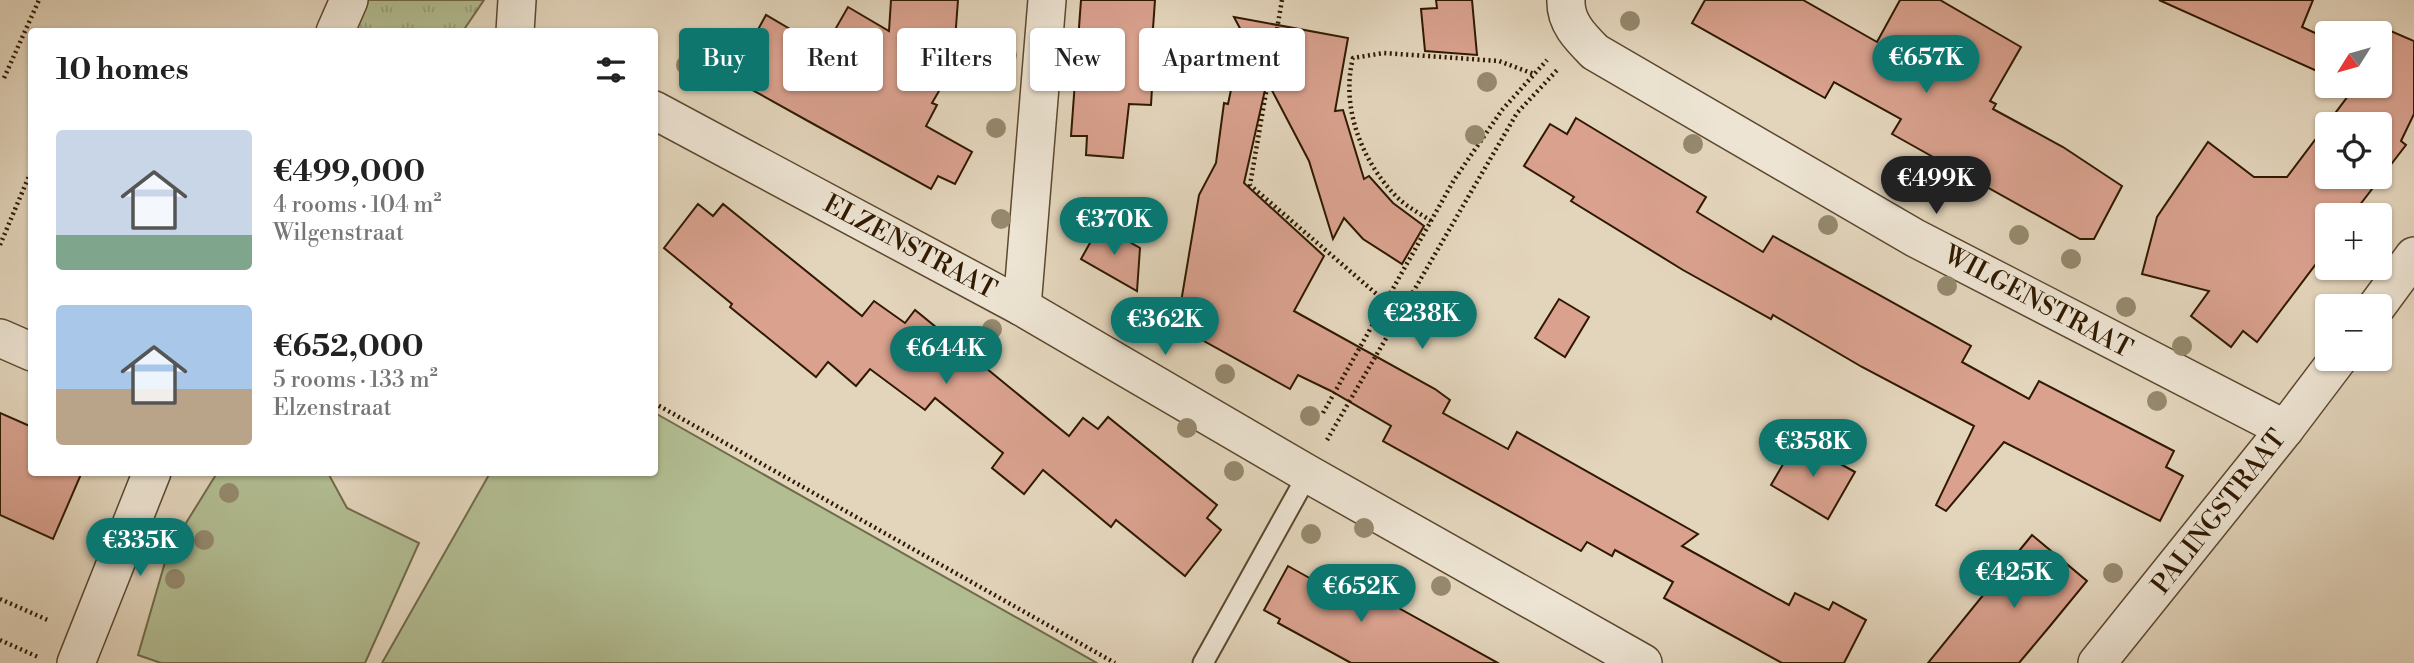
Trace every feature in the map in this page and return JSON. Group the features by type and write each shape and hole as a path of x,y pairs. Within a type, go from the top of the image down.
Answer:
{"street":[{"path":"337,28 349,0"},
{"path":"515,28 517,0"},
{"path":"1022,307 1047,0"},
{"name":"WILGENSTRAAT","path":"1566,0 1565,10 1577,34 1595,52 1915,238 2285,429"},
{"name":"ELZENSTRAAT","path":"658,112 1022,307 1308,474 1643,663"},
{"path":"2386,294 2414,256"},
{"path":"0,338 28,350"},
{"name":"PALINGSTRAAT","path":"2098,663 2329,371"},
{"path":"68,653 150,476"}],"lane":[{"path":"1203,663 1308,474"}],"path":[{"path":"4,78 38,0"},
{"path":"1282,0 1250,186 1387,303"},
{"path":"1323,414 1454,180 1495,120 1559,47 1577,34"},
{"path":"1308,474 1517,113 1565,61 1577,34"},
{"path":"1431,221 1401,200 1376,172 1360,143 1351,108 1349,74 1353,58 1384,53 1499,61 1534,74"},
{"path":"0,245 28,178"},
{"path":"658,405 1115,663"},
{"path":"0,599 68,653"},
{"path":"0,640 68,653"}],"green space":[{"path":"362,0 484,0 465,28 351,28"},
{"path":"658,415 1097,663 382,663 488,476 658,476"},
{"path":"215,476 330,476 347,508 419,543 365,663 161,663 138,655 168,552"}],"building":[{"path":"891,0 958,0 956,28 897,28 897,91 939,91 932,103 937,105 926,126 972,152 955,184 938,176 931,189 754,91 769,91 769,28 759,28 766,15 788,28 783,28 783,91 883,91 883,28 836,28 848,7 889,31"},
{"path":"1081,0 1155,0 1153,28 1139,28 1139,91 1152,91 1151,105 1129,104 1123,158 1086,155 1087,136 1071,136 1074,91 1125,91 1125,28 1079,28"},
{"path":"1436,0 1472,0 1477,55 1425,51 1421,9 1437,8"},
{"path":"1705,0 1803,0 1877,42 1900,0 1940,0 2021,47 1990,101 1996,104 1993,109 2063,147 2122,186 2094,239 2080,239 1892,134 1901,119 1834,82 1825,98 1692,23"},
{"path":"2159,0 2313,0 2302,27 2315,33 2315,70"},
{"path":"1234,17 1294,28 1240,28"},
{"path":"1305,30 1348,38 1335,111 1343,110 1364,179 1369,176 1393,203 1424,226 1402,264 1363,239 1344,218 1333,239 1309,161 1272,91 1305,91"},
{"path":"2392,32 2414,41 2414,114 2401,141 2406,145 2392,163 2392,112 2336,112 2346,98 2392,98"},
{"path":"1231,91 1265,91 1244,183 1324,256 1294,311 1435,389 1450,400 1443,413 1508,449 1517,432 1698,534 1682,546 1789,605 1795,593 1829,610 1833,602 1866,620 1844,663 1782,663 1664,598 1673,582 1615,550 1612,556 1587,542 1581,551 1383,441 1391,426 1331,391 1298,375 1290,389 1177,326 1199,195 1216,163 1224,103 1228,104"},
{"path":"1576,118 1706,197 1697,212 1763,252 1773,236 1971,346 1962,362 2029,399 2039,381 2174,451 2166,467 2183,476 2160,521 2004,442 1946,511 1936,505 1974,426 1862,367 1773,315 1771,319 1683,270 1571,201 1574,197 1524,166 1550,124 1567,134"},
{"path":"2315,140 2315,189 2372,189 2361,203 2315,203 2315,265 2257,342 2243,331 2231,347 2191,316 2209,291 2142,274 2157,217 2208,142 2254,177 2287,177"},
{"path":"698,204 713,216 723,204 862,316 874,301 905,323 915,310 1069,436 1083,418 1098,429 1108,417 1217,505 1207,518 1221,530 1185,576 1116,520 1111,527 1043,470 1024,494 992,468 1003,453 935,398 925,410 870,369 856,386 828,362 816,377 730,307 732,304 664,248"},
{"path":"1100,225 1140,248 1137,291 1081,259"},
{"path":"1559,299 1589,317 1565,357 1535,338"},
{"path":"0,413 28,425 28,476 80,476 53,539 0,515"},
{"path":"1797,440 1855,472 1828,519 1771,485"},
{"path":"2032,535 2087,581 2019,663 1928,663"},
{"path":"1288,566 1322,585 1330,570 1498,663 1351,663 1278,623 1280,619 1264,610"}]}
